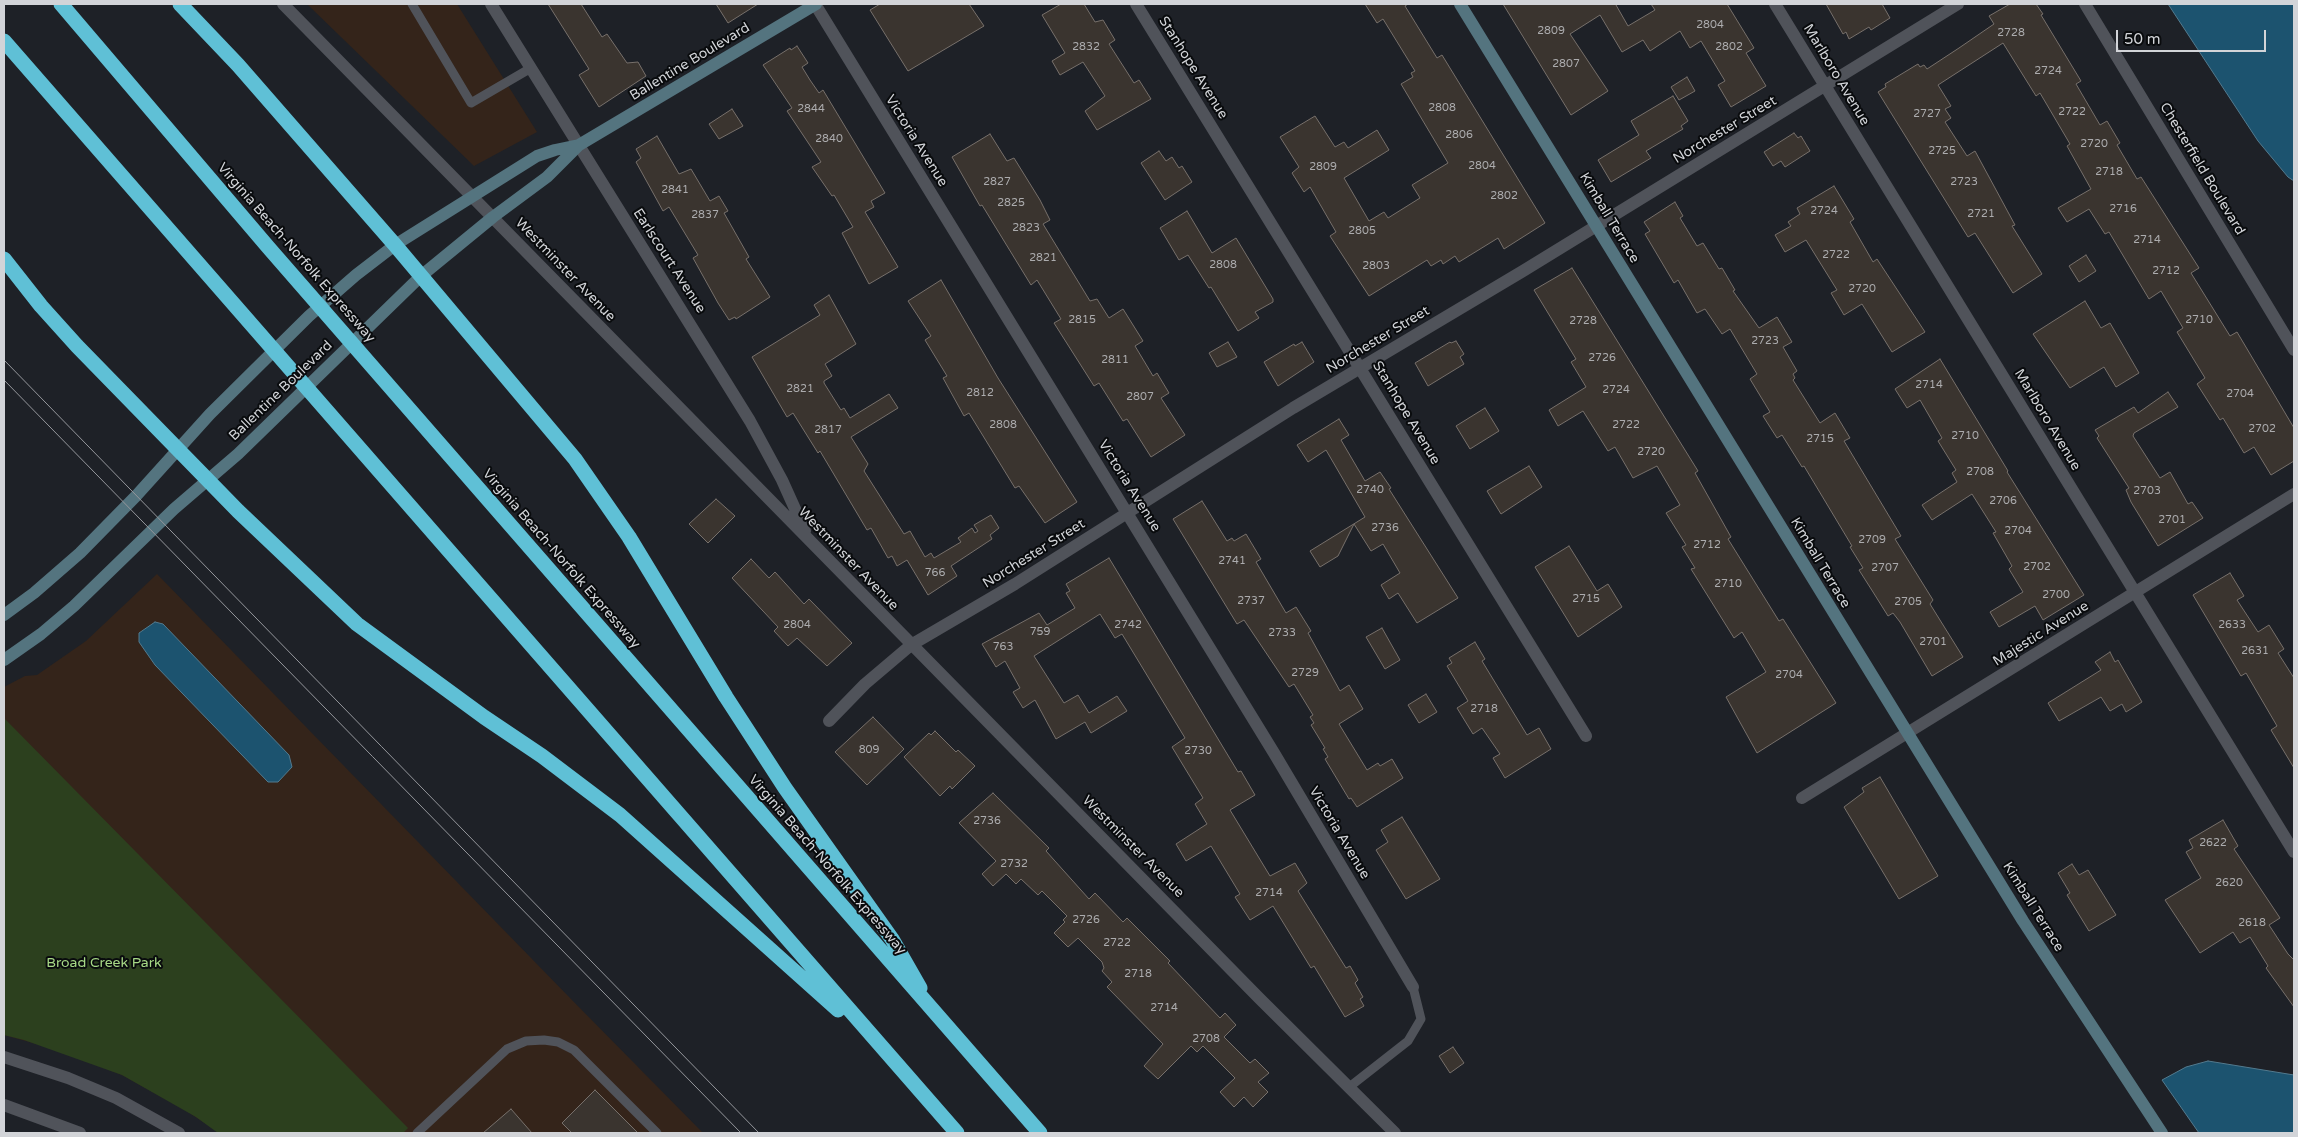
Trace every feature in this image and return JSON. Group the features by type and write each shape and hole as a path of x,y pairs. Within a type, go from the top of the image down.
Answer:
{"highway":[{"name":"Virginia Beach-Norfolk Expressway","path":"61,4 268,247 937,1018 1040,1133"},
{"path":"180,4 238,65 422,276 575,459 629,537 726,697 785,788 892,939 937,1018"},
{"path":"4,41 885,1053 957,1133"},
{"path":"4,259 58,326 209,480 356,624 484,717 542,756 620,815 885,1053"}],"street":[{"name":"Westminster Avenue","path":"283,4 911,645 1348,1088 1395,1133"},
{"name":"Earlscourt Avenue","path":"491,4 750,421 782,480 809,541"},
{"name":"Ballentine Boulevard","path":"4,660 64,615 160,522 209,480 422,276 493,217 546,177 579,145 816,4"},
{"name":"Victoria Avenue","path":"816,4 1274,753 1413,986"},
{"name":"Stanhope Avenue","path":"1136,4 1586,736"},
{"name":"Kimball Terrace","path":"1460,4 2023,921 2162,1133"},
{"name":"Marlboro Avenue","path":"1775,4 2294,852"},
{"name":"Norchester Street","path":"829,721 865,684 911,645 1015,584 1294,408 1958,4"},
{"name":"Chesterfield Boulevard","path":"2085,4 2294,350"},
{"name":"Ballentine Boulevard","path":"4,615 34,593 80,553 136,496 178,448 315,311 356,275 395,245 537,156 579,145"},
{"name":"Majestic Avenue","path":"1802,798 2294,494"},
{"path":"4,1057 68,1078 116,1098 178,1133"},
{"path":"4,1105 80,1133"}],"lane":[{"path":"412,4 471,103 531,68"},
{"path":"1348,1088 1408,1041 1421,1019 1413,986"},
{"path":"417,1133 507,1049 526,1041 544,1040 558,1042 574,1050 657,1133"}],"shaded area":[{"path":"307,4 457,4 537,132 474,166"},
{"path":"157,574 703,1133 220,1133 185,1110 122,1075 55,1049 4,1035 4,687 25,676 37,675 86,641"}],"green space":[{"name":"Broad Creek Park","path":"4,718 408,1128 403,1133 218,1133 196,1117 122,1075 24,1040 4,1035"}],"water":[{"path":"2168,4 2294,4 2294,181 2288,177 2258,141"},
{"path":"155,622 163,624 289,755 292,767 278,782 268,782 155,665 139,642 139,633"},
{"path":"2208,1061 2294,1075 2294,1133 2199,1133 2162,1080 2186,1067"}],"building":[{"path":"548,4 581,4 602,37 607,34 627,63 638,62 646,76 599,107 579,75 589,69"},
{"path":"716,4 758,4 728,23"},
{"path":"880,4 969,4 984,26 908,71 870,10"},
{"path":"1061,4 1084,4 1095,22 1103,20 1115,40 1109,44 1134,83 1139,80 1151,99 1097,130 1085,111 1105,96 1083,62 1060,75 1052,61 1065,53 1042,15"},
{"path":"1365,4 1408,4 1405,6 1437,58 1442,55 1545,223 1504,249 1498,238 1459,262 1455,256 1443,264 1441,260 1431,266 1427,260 1369,296 1330,236 1336,232 1310,187 1304,192 1292,173 1299,167 1280,137 1315,116 1335,147 1344,142 1348,148 1377,130 1389,150 1344,178 1369,221 1384,212 1388,218 1420,198 1412,185 1448,163 1401,84 1413,77 1411,73 1415,71 1383,19 1377,23"},
{"path":"1503,4 1619,4 1616,5 1628,26 1655,10 1651,4 1727,4 1754,48 1746,53 1766,86 1731,107 1718,85 1725,81 1701,41 1690,48 1680,31 1650,51 1643,40 1622,52 1600,15 1570,34 1608,91 1571,115"},
{"path":"1826,4 1882,4 1890,18 1871,30 1869,27 1849,39 1846,32 1843,34"},
{"path":"2010,4 2036,4 2043,14 2041,15 2081,81 2076,84 2100,125 2107,121 2120,143 2117,145 2137,179 2141,177 2199,268 2191,273 2230,336 2237,332 2294,428 2294,461 2271,475 2254,447 2244,453 2223,418 2220,420 2197,384 2205,378 2177,332 2183,328 2161,291 2149,299 2109,232 2105,234 2089,209 2067,222 2058,208 2091,189 2067,146 2070,144 2040,93 2036,96 2003,43 1938,85 1951,106 1945,109 1951,118 1945,122 1967,156 1975,151 2015,225 2012,226 2042,274 2013,293 1975,233 1968,237 1878,92 1886,87 1885,84 1918,64 1920,67 1924,65 1927,69 1959,48 1994,24 1989,16"},
{"path":"797,46 808,63 802,67 819,93 823,90 885,193 871,201 874,207 865,212 898,267 869,284 842,233 853,227 834,195 832,196 812,167 821,162 787,111 792,108 763,65 790,48 791,50"},
{"path":"1687,77 1695,91 1679,100 1671,87"},
{"path":"1673,96 1688,121 1681,126 1683,129 1646,151 1651,158 1611,182 1598,160 1639,135 1631,121"},
{"path":"732,109 743,126 719,139 709,124"},
{"path":"1794,133 1798,138 1801,136 1810,151 1785,167 1781,161 1773,166 1764,152"},
{"path":"990,134 1007,161 1014,158 1040,200 1050,220 1043,224 1090,301 1097,299 1109,318 1123,309 1143,341 1135,346 1153,376 1157,373 1169,393 1161,398 1185,435 1151,457 1127,419 1123,421 1099,383 1094,386 1054,323 1061,319 1037,280 1031,285 982,205 980,206 952,157"},
{"path":"657,136 679,174 691,169 710,201 719,196 728,211 724,213 749,257 746,259 770,297 736,319 735,317 729,320 718,303 693,258 698,255 669,207 663,211 636,162 641,158 636,149"},
{"path":"1159,151 1166,161 1172,157 1179,168 1182,166 1192,182 1165,200 1141,163"},
{"path":"1834,186 1854,219 1850,222 1873,262 1877,259 1925,332 1892,352 1862,304 1844,315 1831,293 1837,290 1806,240 1785,252 1775,235 1791,226 1788,222 1800,214 1797,208"},
{"path":"1675,202 1683,216 1680,218 1697,246 1703,243 1719,269 1722,268 1735,290 1733,291 1759,328 1777,317 1792,342 1783,347 1797,371 1793,374 1795,378 1793,380 1820,423 1835,413 1850,438 1844,441 1901,536 1895,539 1933,600 1930,604 1963,657 1932,676 1900,622 1893,613 1888,616 1859,570 1863,568 1850,547 1852,546 1804,466 1802,467 1782,435 1777,438 1763,416 1770,412 1750,379 1757,374 1730,329 1722,334 1705,309 1697,313 1678,280 1674,283 1645,234 1650,231 1644,222"},
{"path":"1187,211 1212,253 1236,238 1273,299 1273,302 1255,312 1259,318 1238,331 1211,287 1209,288 1188,255 1179,260 1160,228"},
{"path":"2086,255 2096,271 2079,282 2069,266"},
{"path":"1572,268 1698,471 1695,473 1731,537 1728,539 1779,621 1783,619 1836,703 1757,753 1726,697 1766,672 1742,632 1734,638 1691,569 1695,568 1682,547 1686,545 1666,513 1680,505 1657,466 1633,478 1615,447 1608,451 1583,411 1558,426 1549,410 1586,387 1571,362 1576,359 1534,290"},
{"path":"941,280 998,378 1077,502 1045,523 1019,486 1015,488 969,413 964,416 943,378 947,376 925,340 931,336 908,301"},
{"path":"829,295 856,344 825,364 832,376 824,381 824,383 841,410 844,408 850,418 889,394 898,408 851,437 868,464 864,471 904,534 910,531 925,557 931,553 934,558 961,542 958,538 972,528 975,533 978,531 974,525 991,515 999,528 990,535 992,539 951,566 957,576 928,595 907,560 897,566 892,556 888,558 871,528 867,530 820,451 818,453 793,413 787,417 752,357 820,315 814,305"},
{"path":"2085,301 2101,328 2110,323 2139,373 2116,387 2104,367 2070,388 2033,334"},
{"path":"1456,341 1464,354 1460,357 1464,364 1428,386 1415,363 1450,342"},
{"path":"1228,342 1237,357 1217,367 1209,353"},
{"path":"1302,342 1314,362 1278,386 1264,362 1294,344 1295,346"},
{"path":"1940,359 2007,472 2084,595 2043,620 2035,606 1999,627 1990,612 2023,592 2009,569 2012,566 1993,533 1996,532 1972,494 1932,520 1922,505 1957,482 1952,473 1956,470 1938,441 1942,438 1920,400 1907,408 1895,389"},
{"path":"2168,392 2178,407 2134,433 2133,436 2160,478 2170,472 2188,504 2192,502 2203,518 2158,546 2131,502 2126,490 2129,488 2097,438 2099,436 2095,430 2134,407 2138,413"},
{"path":"1485,408 1499,431 1470,449 1456,426"},
{"path":"1339,419 1349,435 1341,440 1365,481 1380,472 1458,598 1417,623 1398,593 1389,599 1381,585 1400,573 1383,544 1371,551 1354,524 1338,556 1320,567 1310,551 1365,517 1326,450 1308,462 1297,445"},
{"path":"1529,466 1542,487 1501,514 1487,491"},
{"path":"716,499 735,516 708,543 689,524"},
{"path":"1202,501 1227,541 1232,538 1234,541 1246,534 1261,559 1256,562 1286,613 1296,607 1311,631 1308,633 1340,691 1349,685 1363,709 1339,724 1367,770 1378,763 1380,766 1392,759 1403,778 1357,807 1351,798 1349,799 1325,759 1328,757 1323,749 1325,748 1311,725 1314,723 1310,717 1313,715 1294,684 1289,687 1244,620 1237,624 1173,519"},
{"path":"1569,546 1597,591 1608,584 1622,607 1578,637 1535,567"},
{"path":"1109,558 1238,772 1241,771 1255,795 1230,810 1270,876 1295,863 1307,883 1298,891 1346,968 1350,966 1358,980 1355,983 1363,997 1360,999 1364,1006 1345,1017 1314,966 1311,968 1273,906 1250,920 1235,897 1240,894 1211,846 1186,861 1176,844 1207,824 1195,804 1203,798 1172,747 1185,738 1122,634 1115,638 1100,614 1034,656 1064,703 1078,695 1089,713 1117,696 1127,711 1091,733 1085,722 1056,739 1035,700 1023,708 1013,692 1020,688 1005,661 996,667 982,644 1039,613 1047,625 1075,608 1066,593 1070,591 1066,584"},
{"path":"751,559 769,578 775,572 804,604 809,599 852,643 827,666 797,638 788,646 774,631 778,627 732,578"},
{"path":"2230,573 2244,596 2237,600 2258,632 2269,625 2284,649 2278,653 2294,678 2294,768 2271,730 2277,726 2246,673 2241,676 2193,595"},
{"path":"1382,628 1400,660 1385,669 1366,637"},
{"path":"1475,642 1485,659 1482,661 1527,735 1539,728 1551,749 1505,778 1493,758 1500,754 1482,728 1473,734 1457,708 1468,701 1447,666 1452,663 1449,658"},
{"path":"2110,652 2115,662 2118,660 2142,702 2126,712 2122,704 2110,711 2101,697 2059,721 2048,703 2101,670 2095,662"},
{"path":"1426,694 1437,712 1419,723 1408,705"},
{"path":"873,717 904,749 867,785 835,752"},
{"path":"935,731 956,752 958,750 975,766 952,789 950,786 940,796 904,757 929,733 931,735"},
{"path":"1880,777 1938,876 1899,899 1844,807 1864,792 1862,788"},
{"path":"993,793 1049,848 1046,851 1089,899 1095,893 1123,922 1127,918 1170,961 1168,963 1220,1018 1225,1013 1236,1025 1224,1037 1250,1063 1255,1059 1269,1073 1258,1082 1268,1092 1253,1107 1244,1097 1234,1107 1220,1092 1235,1078 1203,1046 1197,1052 1191,1046 1158,1079 1144,1066 1163,1044 1107,987 1112,982 1102,971 1104,968 1102,962 1078,938 1068,947 1054,933 1065,922 1063,920 1067,916 1042,891 1038,895 1021,879 1016,884 1006,874 993,886 982,874 996,861 959,823"},
{"path":"1402,817 1440,879 1406,899 1376,850 1388,842 1381,830"},
{"path":"2223,820 2238,846 2234,849 2280,918 2269,925 2294,960 2294,1007 2266,968 2268,966 2250,937 2240,943 2233,932 2200,953 2165,900 2201,878 2186,852 2193,848 2189,840"},
{"path":"2072,864 2079,875 2088,870 2116,915 2089,931 2067,895 2070,893 2058,873"},
{"path":"1453,1047 1464,1063 1450,1073 1439,1056"},
{"path":"595,1090 638,1133 572,1133 562,1123"},
{"path":"511,1109 532,1133 483,1133"}],"tram line":[{"path":"4,360 759,1133"},
{"path":"4,380 741,1133"}]}
